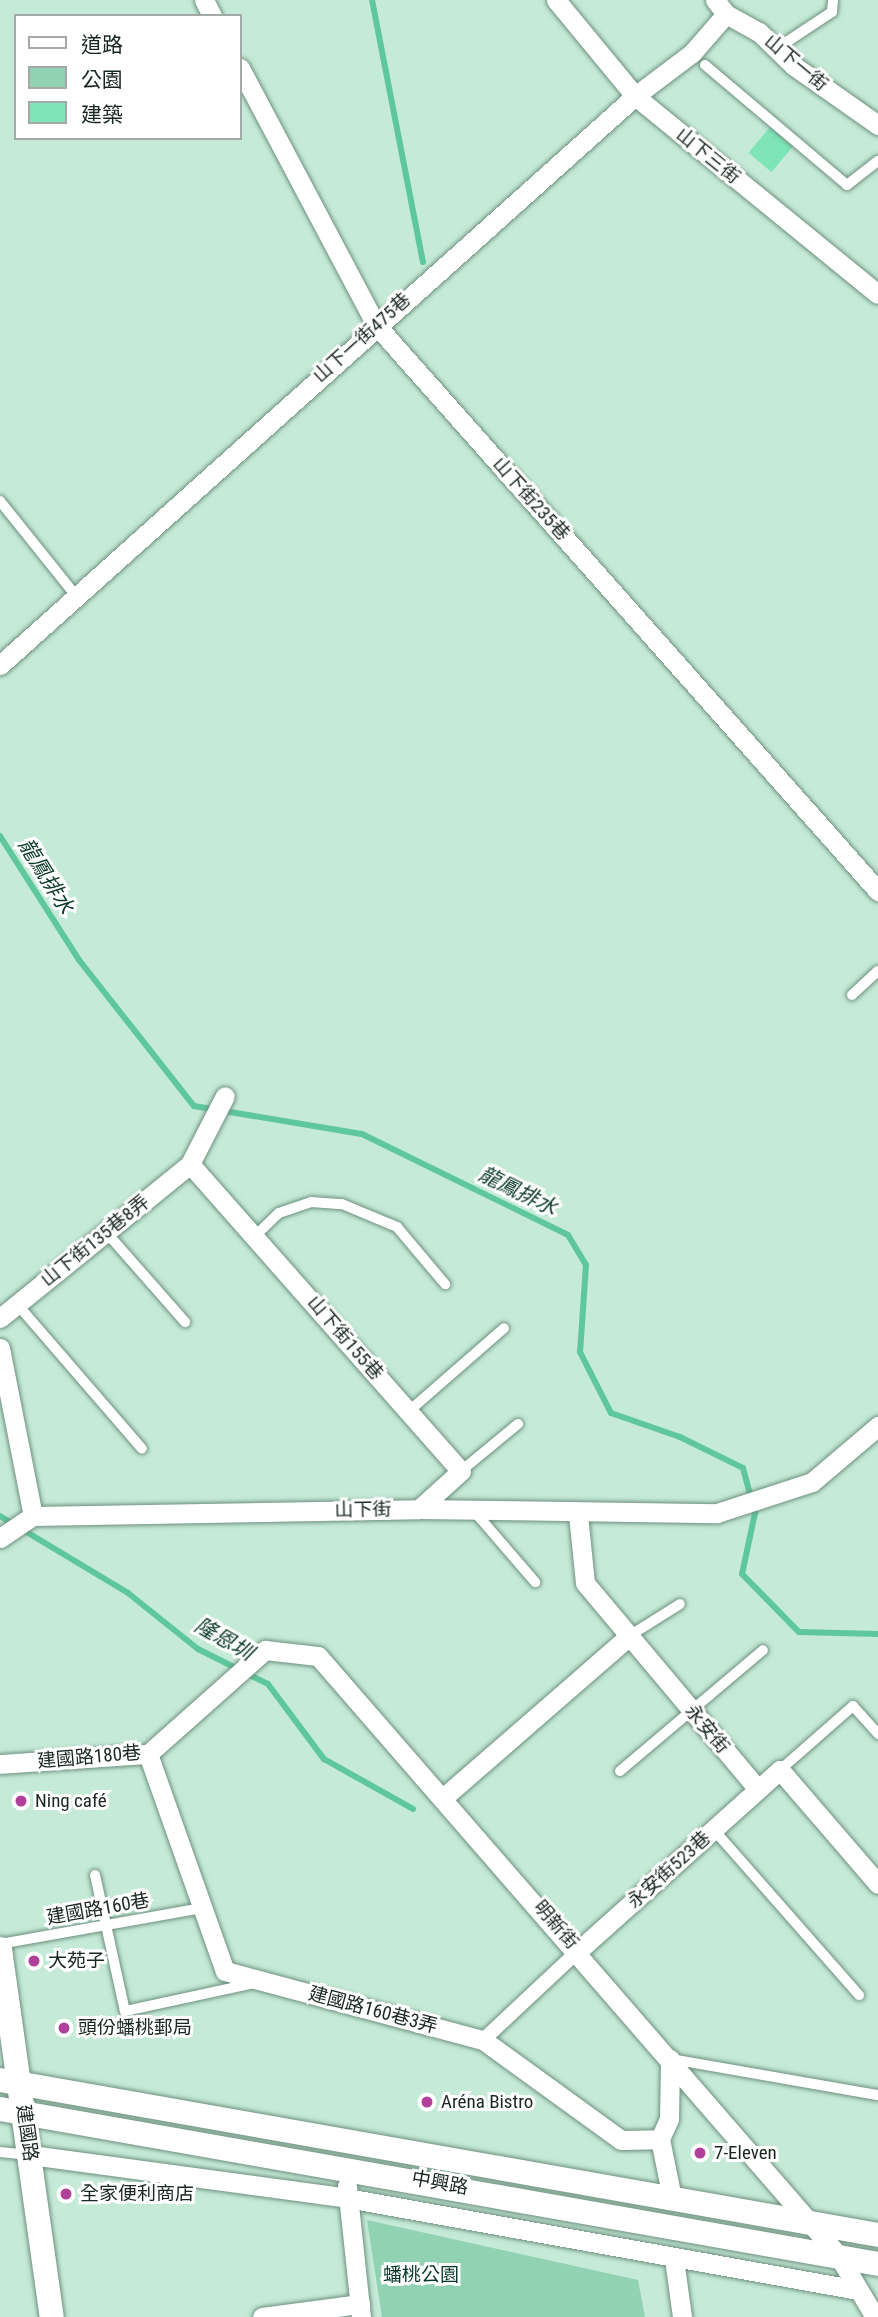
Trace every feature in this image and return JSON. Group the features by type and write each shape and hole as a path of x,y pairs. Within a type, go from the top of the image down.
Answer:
{"street":[{"name":"山下三街","path":"556,0 635,96 878,295"},
{"name":"山下一街475巷","path":"0,665 376,325 635,96 692,53 721,7"},
{"name":"山下一街","path":"721,7 878,125"},
{"name":"山下街235巷","path":"242,72 376,325 878,891"},
{"path":"190,1164 223,1099"},
{"name":"山下街135巷8弄","path":"0,1318 190,1164"},
{"name":"山下街155巷","path":"190,1164 461,1471"},
{"path":"0,1348 17,1526"},
{"name":"山下街","path":"17,1526 419,1509 578,1515 733,1510 769,1500 812,1482 878,1426"},
{"path":"419,1509 461,1471"},
{"name":"永安街","path":"578,1515 585,1583 758,1789"},
{"path":"444,1797 629,1636"},
{"name":"明新街","path":"265,1650 318,1656 578,1951 823,2239 875,2317"},
{"name":"建國路180巷","path":"0,1764 148,1754 265,1650"},
{"name":"建國路160巷3弄","path":"148,1754 225,1971 483,2040 621,2140 660,2139"},
{"path":"758,1789 780,1770 878,1884"},
{"name":"永安街523巷","path":"578,1951 758,1789"},
{"name":"建國路","path":"0,1947 10,2082 25,2114 52,2317"},
{"path":"483,2040 578,1951"},
{"path":"670,2059 669,2119 660,2139 672,2198"},
{"name":"中興路","path":"10,2082 672,2198 823,2239 878,2264"},
{"name":"中興路","path":"0,2109 347,2167 823,2239 878,2235"},
{"path":"31,2155 347,2198 858,2290"},
{"path":"262,2317 360,2311 347,2198 347,2167"},
{"path":"674,2259 682,2317"}],"lane":[{"path":"776,49 832,12 833,0"},
{"path":"705,65 847,185 878,161"},
{"path":"0,501 77,597"},
{"path":"852,995 878,971"},
{"path":"255,1236 279,1213 311,1202 342,1203 397,1227 445,1284"},
{"path":"106,1232 185,1322"},
{"path":"17,1304 142,1448"},
{"path":"409,1411 504,1328"},
{"path":"461,1471 518,1424"},
{"path":"473,1511 535,1582"},
{"path":"629,1636 680,1604"},
{"path":"621,1771 763,1650"},
{"path":"780,1770 853,1706 878,1734"},
{"path":"714,1830 859,1995"},
{"path":"95,1875 102,1926 125,2011 263,1981"},
{"name":"建國路160巷","path":"0,1947 203,1908"},
{"path":"670,2059 878,2095"},
{"path":"0,2151 31,2155"}],"green space":[{"name":"蟠桃公園","path":"367,2220 638,2280 645,2317 382,2317"}],"building":[{"path":"771,126 794,145 771,172 749,153"}],"waterway":[{"path":"372,0 423,262"},
{"name":"龍鳳排水","path":"0,836 79,960 194,1106 362,1134 568,1235 586,1265 580,1352 611,1413 680,1437 743,1468 755,1513 742,1574 799,1632 878,1634"},
{"name":"隆恩圳","path":"0,1516 128,1593 198,1649 268,1684 324,1759 413,1809"}],"place":[{"name":"Ning café","path":"21,1801"},
{"name":"大苑子","path":"34,1961"},
{"name":"頭份蟠桃郵局","path":"64,2028"},
{"name":"Aréna Bistro","path":"427,2102"},
{"name":"7-Eleven","path":"700,2153"},
{"name":"全家便利商店","path":"66,2194"}]}
